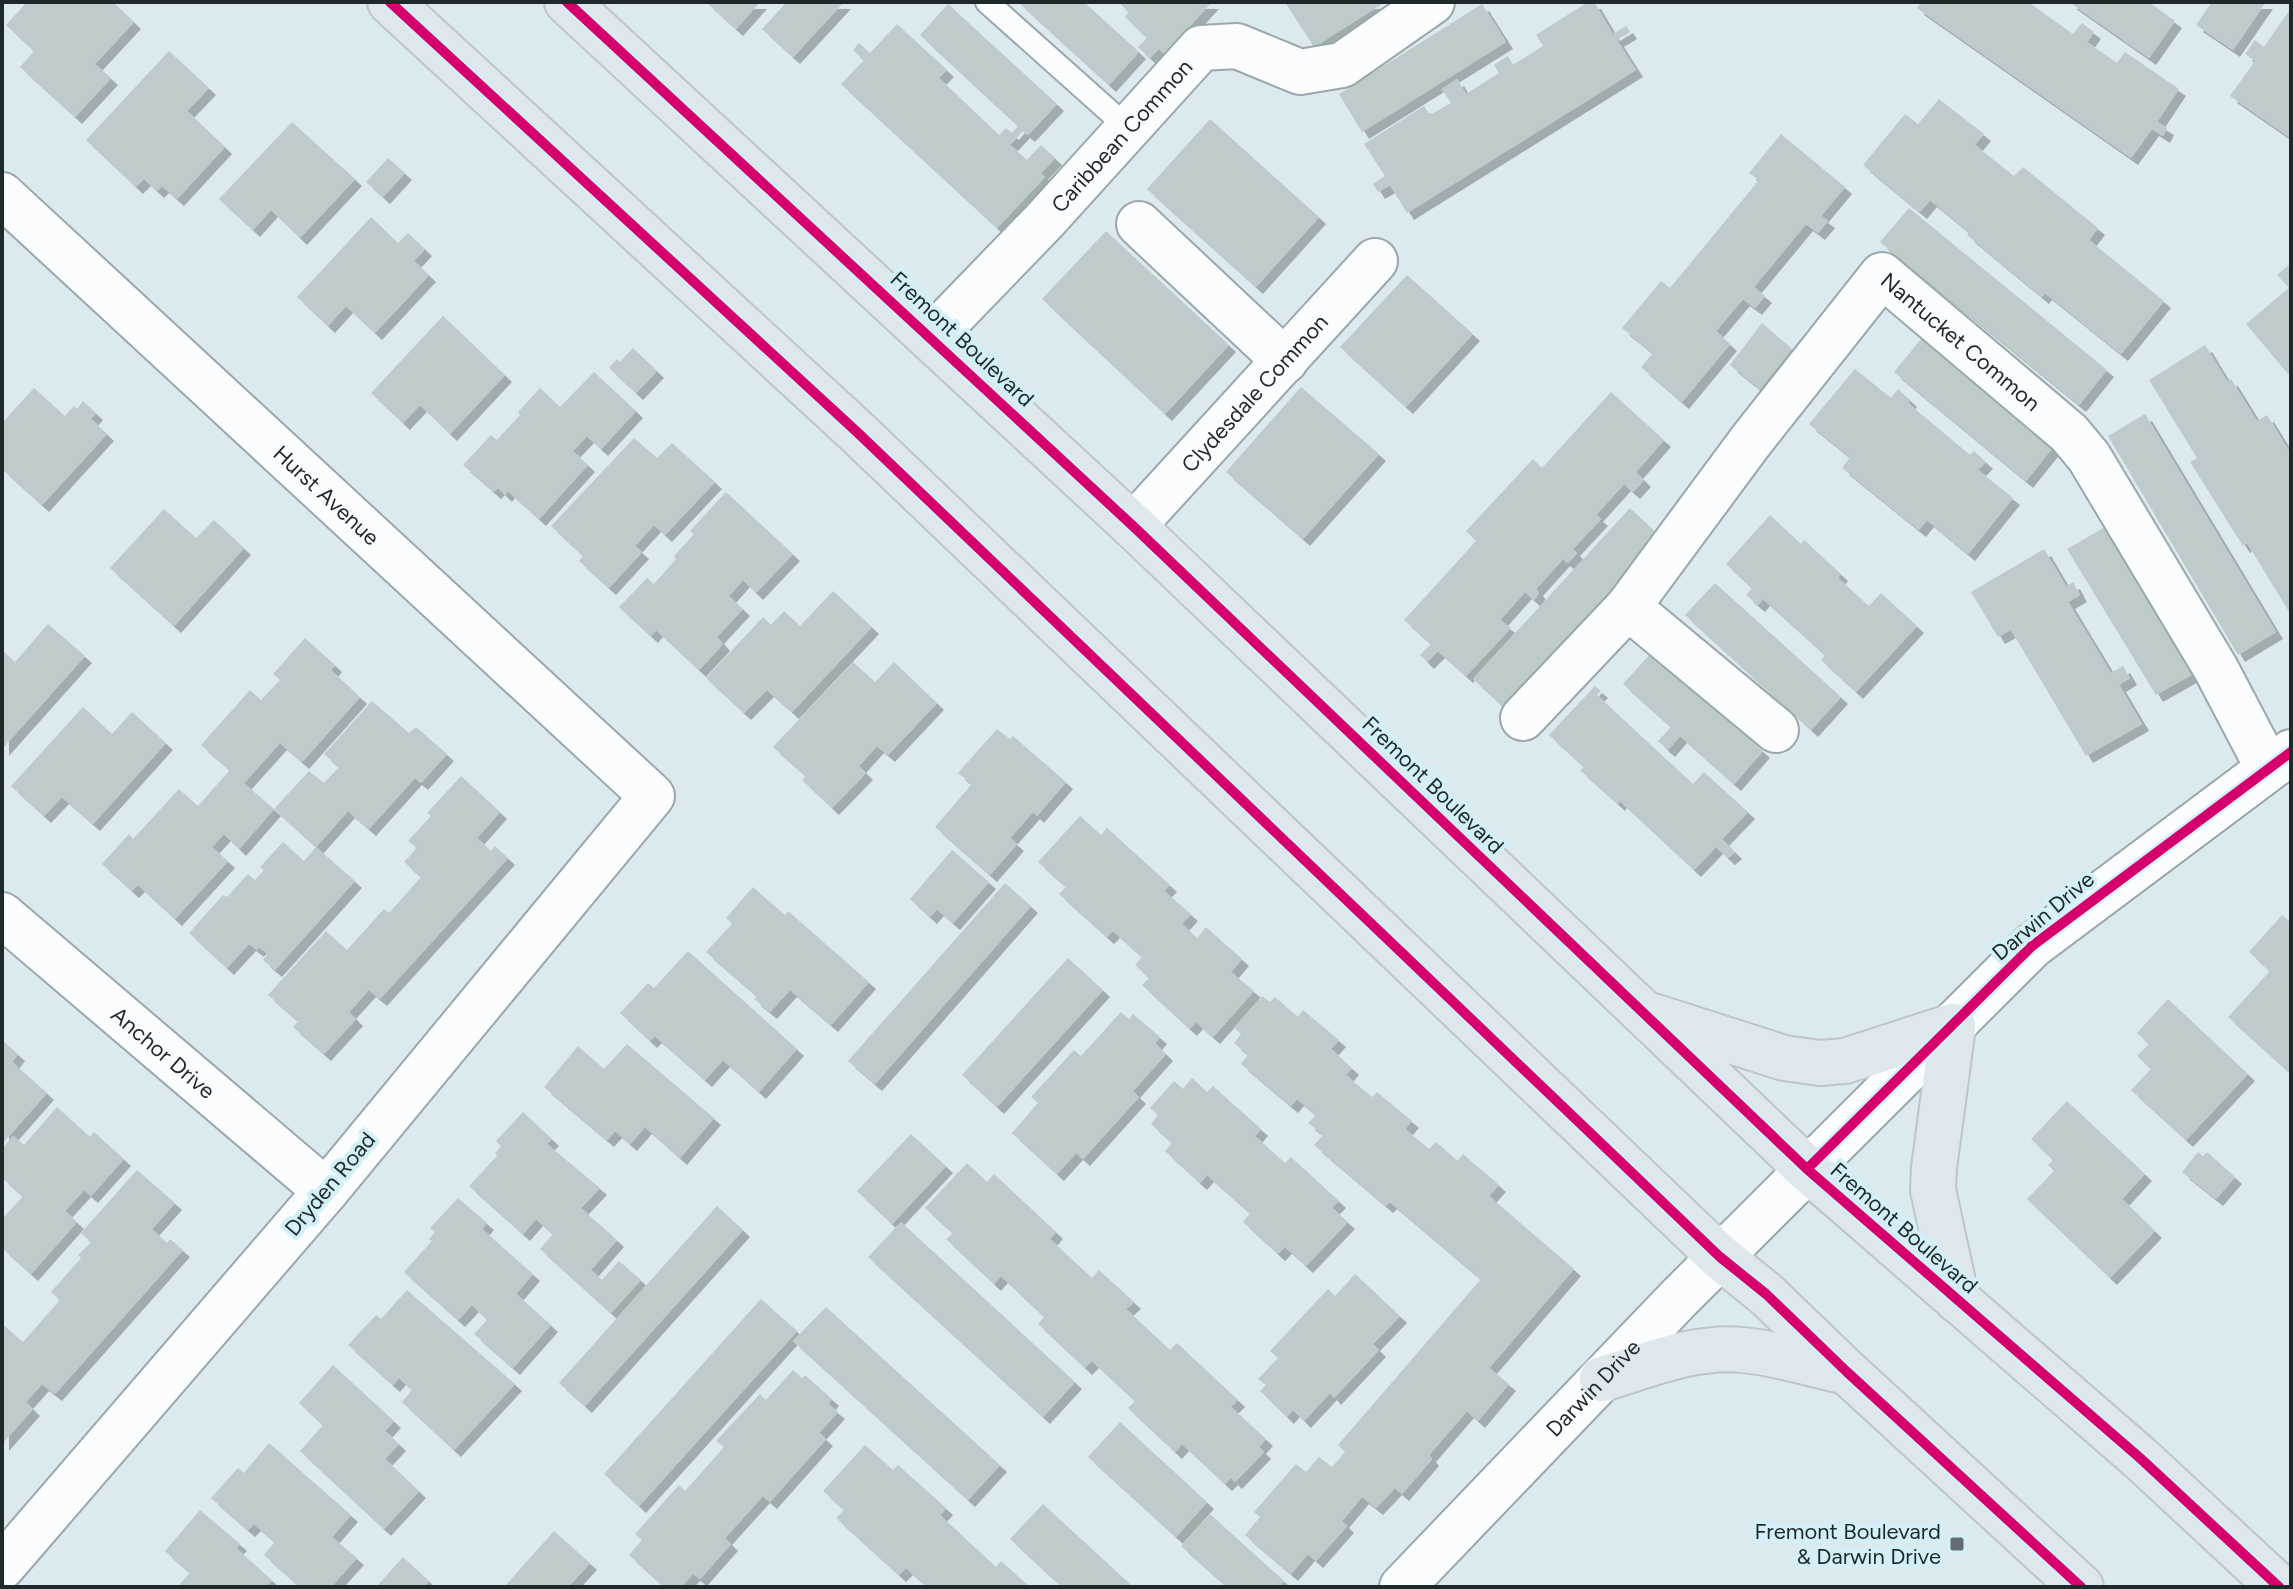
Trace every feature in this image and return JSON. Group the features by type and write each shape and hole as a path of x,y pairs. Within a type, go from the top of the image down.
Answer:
{"main road":[{"path":"390,2 857,432 1720,1257 1766,1294 2081,1587"},
{"name":"Fremont Boulevard","path":"567,2 1133,526 1807,1169 2140,1458 2279,1587"},
{"path":"1642,1013 1784,1058 1820,1063 1845,1061 1953,1026 1933,1190 1957,1300"},
{"path":"1602,1379 1690,1353 1724,1350 1742,1350 1847,1372"}],"street":[{"name":"Caribbean Common","path":"931,338 1046,219 1201,48 1237,46 1300,72 1342,65 1432,2"},
{"name":"Hurst Avenue","path":"2,195 652,796"},
{"path":"1139,224 1285,361"},
{"name":"Clydesdale Common","path":"1133,526 1375,261"},
{"name":"Nantucket Common","path":"1523,718 1628,607 1750,442 1882,275 2069,433 2089,457 2216,669 2240,719 2280,760"},
{"path":"1628,607 1776,730"},
{"name":"Darwin Drive","path":"1402,1587 1720,1257 2032,946 2280,760"},
{"name":"Dryden Road","path":"2,1567 326,1191 652,796"},
{"name":"Anchor Drive","path":"2,915 326,1191"}],"lane":[{"path":"987,2 1128,128"}],"building":[{"path":"27,2 113,2 134,22 95,64 111,78 75,117 20,67 34,51 6,25"},
{"path":"706,2 760,2 736,29"},
{"path":"787,2 844,2 793,57 762,29"},
{"path":"1018,2 1084,2 1139,52 1109,85"},
{"path":"1118,2 1212,2 1164,54 1159,49 1150,58 1138,47 1147,38 1125,17 1129,12"},
{"path":"1285,2 1385,2 1314,47"},
{"path":"1588,2 1594,2 1613,34 1626,26 1630,32 1617,40 1636,70 1407,213 1390,185 1378,192 1373,184 1385,176 1364,144 1424,106 1430,115 1451,103 1442,89 1457,79 1466,94 1499,73 1494,65 1508,56 1513,65 1543,46 1536,35"},
{"path":"1921,2 2028,2 2073,34 2082,23 2094,32 2087,42 2117,63 2125,52 2179,89 2157,122 2167,128 2163,136 2152,129 2131,158 1917,8"},
{"path":"2069,2 2149,2 2175,21 2149,58"},
{"path":"2212,2 2266,2 2233,50 2196,25"},
{"path":"948,4 1057,104 1028,135 1023,131 1010,145 1027,160 1041,145 1055,158 1041,173 1045,177 997,228 841,84 864,60 853,50 859,43 870,53 897,24 947,70 939,78 999,135 1006,128 1012,133 1018,126 920,35"},
{"path":"1482,4 1506,42 1362,132 1339,94"},
{"path":"2291,8 2289,137 2230,96 2255,61 2245,54 2255,40 2264,47"},
{"path":"169,51 209,88 187,111 225,147 177,199 162,186 157,191 144,179 136,187 86,140"},
{"path":"1939,99 1984,134 1975,145 2014,176 2023,167 2098,228 2089,240 2164,301 2121,354 2045,293 2042,297 1930,200 1920,212 1863,165 1905,114 1918,124"},
{"path":"1210,119 1319,217 1256,287 1147,189"},
{"path":"292,122 355,179 300,238 271,210 253,230 219,199"},
{"path":"1781,134 1845,187 1821,216 1828,221 1818,233 1806,224 1754,287 1765,296 1755,308 1743,299 1716,331 1730,344 1682,402 1641,367 1653,353 1622,328 1661,281 1670,288 1759,180 1749,173"},
{"path":"388,158 405,173 383,197 366,182"},
{"path":"1909,208 2107,370 2079,405 1880,242"},
{"path":"371,217 398,243 408,233 425,249 414,261 429,275 375,333 346,306 328,326 297,297"},
{"path":"1106,231 1229,345 1165,414 1042,299"},
{"path":"2291,263 2291,371 2288,374 2246,324 2289,288 2277,275"},
{"path":"1407,275 1473,334 1406,407 1340,347"},
{"path":"443,316 505,375 450,434 420,405 403,423 371,393"},
{"path":"1762,323 1792,349 1760,389 1730,365"},
{"path":"1922,338 2054,446 2026,481 1894,372"},
{"path":"2205,345 2257,421 2267,415 2291,454 2291,615 2247,543 2243,546 2190,462 2197,458 2149,380"},
{"path":"633,348 657,371 636,393 609,368 617,359 620,362"},
{"path":"1855,369 1891,398 1898,389 1910,400 1908,403 1970,455 1974,451 1986,462 1978,470 2013,498 1968,554 1927,520 1919,530 1842,468 1850,457 1809,424"},
{"path":"594,372 636,411 601,449 587,436 573,451 588,465 539,519 508,491 505,495 498,488 494,492 463,465 491,435 497,440 540,388 560,407"},
{"path":"1301,387 1379,454 1303,539 1226,472"},
{"path":"34,388 65,416 83,401 96,413 91,419 107,434 42,505 2,469 2,423"},
{"path":"1611,392 1664,440 1636,472 1644,480 1633,492 1624,484 1596,515 1601,519 1573,549 1577,553 1568,563 1563,559 1536,589 1539,593 1534,600 1525,592 1500,620 1511,628 1466,676 1438,651 1427,662 1420,655 1431,644 1404,620 1476,541 1466,531 1533,459 1542,468"},
{"path":"2145,414 2276,632 2238,655 2108,436"},
{"path":"634,438 657,458 672,443 715,482 665,535 654,525 635,546 642,552 609,588 579,561 583,556 551,526"},
{"path":"726,492 793,554 756,593 743,580 729,596 743,609 717,637 723,644 699,670 656,630 651,636 619,607 647,578 654,584 694,534 690,531"},
{"path":"1630,508 1662,538 1506,709 1473,679"},
{"path":"164,509 196,538 214,520 244,548 174,626 110,568"},
{"path":"1770,515 1801,544 1804,540 1841,574 1838,578 1869,606 1881,593 1917,626 1856,692 1821,660 1825,655 1763,599 1758,605 1746,595 1752,588 1726,564"},
{"path":"2105,527 2193,674 2156,695 2067,549"},
{"path":"2044,549 2066,586 2073,582 2080,595 2068,602 2111,673 2123,666 2130,678 2119,685 2142,724 2086,756 2011,630 1998,637 1971,592"},
{"path":"1715,583 1841,697 1811,730 1685,615"},
{"path":"833,591 872,627 792,712 767,690 744,713 706,678 763,617 771,625 784,611 800,626"},
{"path":"48,624 85,656 2,749 2,650 15,662"},
{"path":"305,638 335,665 331,670 360,697 302,762 280,743 244,783 274,809 239,849 224,834 212,847 228,861 175,919 138,885 132,891 102,864 129,834 133,839 179,789 198,806 230,770 201,745 250,690 261,700 280,680 273,674"},
{"path":"1652,652 1763,751 1734,784 1680,736 1668,750 1658,741 1671,727 1623,684"},
{"path":"853,662 875,682 894,662 937,703 888,755 877,746 859,766 866,773 832,808 802,780 806,776 773,747"},
{"path":"1595,686 1601,691 1597,695 1693,784 1704,772 1748,812 1722,839 1735,852 1728,858 1716,847 1694,870 1620,801 1618,804 1580,770 1584,767 1549,735"},
{"path":"372,701 409,733 416,727 447,754 421,783 415,778 369,829 348,811 316,847 274,809 309,771 324,783 339,767 324,754"},
{"path":"83,707 112,734 132,712 166,743 93,824 62,797 44,816 11,786"},
{"path":"997,729 1010,739 1013,736 1066,782 1037,816 1033,812 1010,838 1017,844 990,875 935,827 972,784 958,773"},
{"path":"461,776 500,812 477,838 491,851 495,846 508,858 380,999 369,990 349,1012 356,1019 324,1054 293,1027 298,1021 268,995 326,931 347,950 384,909 389,913 421,877 404,862 417,848 408,841 431,816 427,813"},
{"path":"1080,816 1101,835 1107,828 1170,885 1164,891 1191,914 1182,924 1197,938 1206,927 1242,959 1231,972 1254,991 1213,1037 1196,1022 1190,1029 1142,985 1149,978 1135,965 1142,957 1113,931 1107,937 1059,894 1066,887 1038,862"},
{"path":"283,842 304,861 316,847 355,881 275,970 263,960 268,954 249,944 227,968 189,933 223,895 227,897 248,874 255,880 264,870 260,867"},
{"path":"952,850 989,882 953,923 937,909 930,917 910,899"},
{"path":"1005,883 1031,906 875,1084 848,1061"},
{"path":"753,887 785,915 788,911 869,982 831,1025 790,990 770,1012 754,999 757,996 706,952 732,924 726,918"},
{"path":"2282,915 2291,923 2291,1074 2228,1017 2270,971 2249,952"},
{"path":"688,951 797,1049 759,1092 723,1060 705,1080 655,1036 650,1041 620,1013 648,983 654,988"},
{"path":"1068,958 1103,990 997,1107 962,1075"},
{"path":"1262,996 1270,1002 1275,997 1298,1017 1303,1010 1339,1040 1331,1049 1352,1068 1346,1075 1372,1097 1377,1092 1412,1121 1405,1129 1429,1149 1436,1142 1458,1161 1463,1154 1499,1185 1489,1196 1574,1269 1489,1368 1509,1384 1478,1421 1467,1411 1429,1455 1432,1459 1402,1494 1395,1488 1376,1508 1362,1497 1342,1521 1347,1526 1316,1561 1308,1554 1291,1574 1245,1535 1260,1517 1254,1512 1296,1464 1306,1472 1319,1457 1332,1467 1345,1452 1338,1445 1481,1279 1390,1202 1386,1206 1314,1145 1323,1135 1308,1123 1316,1115 1297,1099 1291,1106 1241,1064 1248,1055 1234,1043 1241,1034 1234,1028"},
{"path":"2168,999 2248,1074 2186,1140 2131,1090 2151,1069 2137,1056 2149,1044 2137,1033"},
{"path":"1121,1012 1129,1019 1133,1014 1160,1037 1155,1043 1166,1054 1133,1091 1139,1097 1083,1159 1076,1153 1057,1174 1012,1133 1038,1103 1031,1097 1074,1050 1081,1056"},
{"path":"2,1040 18,1054 12,1062 47,1093 2,1144"},
{"path":"627,1044 714,1118 680,1158 645,1127 630,1144 615,1131 607,1140 544,1087 578,1046 604,1069"},
{"path":"1192,1078 1207,1092 1213,1086 1261,1129 1255,1136 1285,1163 1291,1157 1339,1201 1332,1208 1348,1222 1306,1266 1285,1247 1278,1254 1243,1222 1250,1213 1207,1175 1200,1183 1165,1151 1172,1143 1151,1124 1158,1115 1150,1108 1174,1081 1183,1089"},
{"path":"2067,1101 2145,1174 2122,1199 2155,1231 2110,1278 2027,1199 2054,1171 2048,1165 2053,1160 2031,1139"},
{"path":"57,1107 90,1137 94,1132 124,1159 91,1196 84,1190 65,1211 77,1222 31,1274 2,1248 2,1219 23,1196 2,1178 2,1149 13,1136 24,1145"},
{"path":"523,1112 552,1139 547,1144 600,1188 581,1208 617,1240 591,1270 602,1280 619,1261 641,1280 611,1313 540,1249 553,1234 536,1219 523,1234 469,1186 497,1156 495,1153 501,1146 496,1141"},
{"path":"911,1134 946,1166 892,1224 857,1191"},
{"path":"2198,1152 2203,1156 2207,1152 2235,1177 2216,1199 2182,1172"},
{"path":"967,1163 987,1182 994,1174 1056,1232 1050,1239 1092,1278 1099,1270 1134,1302 1126,1309 1170,1350 1177,1343 1238,1400 1231,1407 1266,1439 1259,1447 1264,1452 1235,1482 1231,1478 1225,1484 1182,1444 1175,1452 1128,1408 1135,1401 1092,1361 1085,1368 1038,1324 1044,1317 1001,1276 994,1284 946,1239 953,1233 925,1208"},
{"path":"137,1170 175,1203 152,1229 167,1243 170,1239 183,1250 55,1394 42,1384 26,1402 33,1409 2,1444 2,1324 23,1342 60,1300 51,1292 91,1242 81,1233"},
{"path":"458,1198 487,1223 482,1229 533,1274 516,1294 551,1325 513,1368 474,1334 487,1320 472,1305 458,1320 404,1272 432,1241 429,1239 435,1232 430,1228"},
{"path":"717,1206 743,1230 585,1406 559,1383"},
{"path":"901,1222 1075,1382 1043,1417 868,1257"},
{"path":"1355,1274 1400,1316 1373,1344 1379,1350 1334,1398 1330,1393 1304,1421 1293,1410 1287,1417 1260,1391 1266,1385 1258,1379 1278,1358 1270,1351 1328,1289 1335,1296"},
{"path":"407,1290 515,1384 454,1450 402,1402 412,1390 399,1378 393,1385 348,1345 376,1315 381,1319"},
{"path":"761,1299 797,1331 639,1506 604,1474"},
{"path":"826,1307 1000,1465 968,1500 793,1341"},
{"path":"333,1365 394,1421 385,1431 399,1444 385,1459 419,1491 384,1529 300,1451 323,1425 299,1403"},
{"path":"793,1370 802,1378 805,1375 832,1399 828,1404 838,1412 819,1433 826,1439 770,1502 763,1496 725,1538 731,1544 700,1579 693,1574 681,1587 664,1587 629,1555 642,1540 635,1534 679,1485 685,1491 724,1447 716,1441 760,1394 766,1400"},
{"path":"1120,1422 1207,1502 1176,1537 1088,1457"},
{"path":"269,1443 351,1515 332,1537 357,1558 331,1587 300,1587 264,1555 275,1542 254,1524 248,1530 211,1498 238,1468 244,1473"},
{"path":"865,1445 893,1470 898,1465 946,1508 940,1515 996,1567 1001,1561 1030,1587 927,1587 906,1568 899,1575 836,1518 844,1510 823,1491"},
{"path":"1043,1504 1130,1584 1127,1587 1062,1587 1010,1539"},
{"path":"200,1510 240,1544 236,1548 272,1580 266,1587 177,1587 190,1573 165,1551"},
{"path":"1210,1514 1284,1581 1279,1587 1227,1587 1181,1546"},
{"path":"554,1531 590,1563 568,1587 504,1587"},
{"path":"403,1557 429,1581 424,1587 376,1587"}],"cycle path":[{"path":"390,2 857,432 1720,1257 1766,1294 2081,1587"},
{"path":"567,2 1133,526 1807,1169 2140,1458 2279,1587"},
{"path":"1807,1169 2032,946 2291,752"}],"place":[{"name":"Fremont Boulevard & Darwin Drive","path":"1957,1544"}]}
